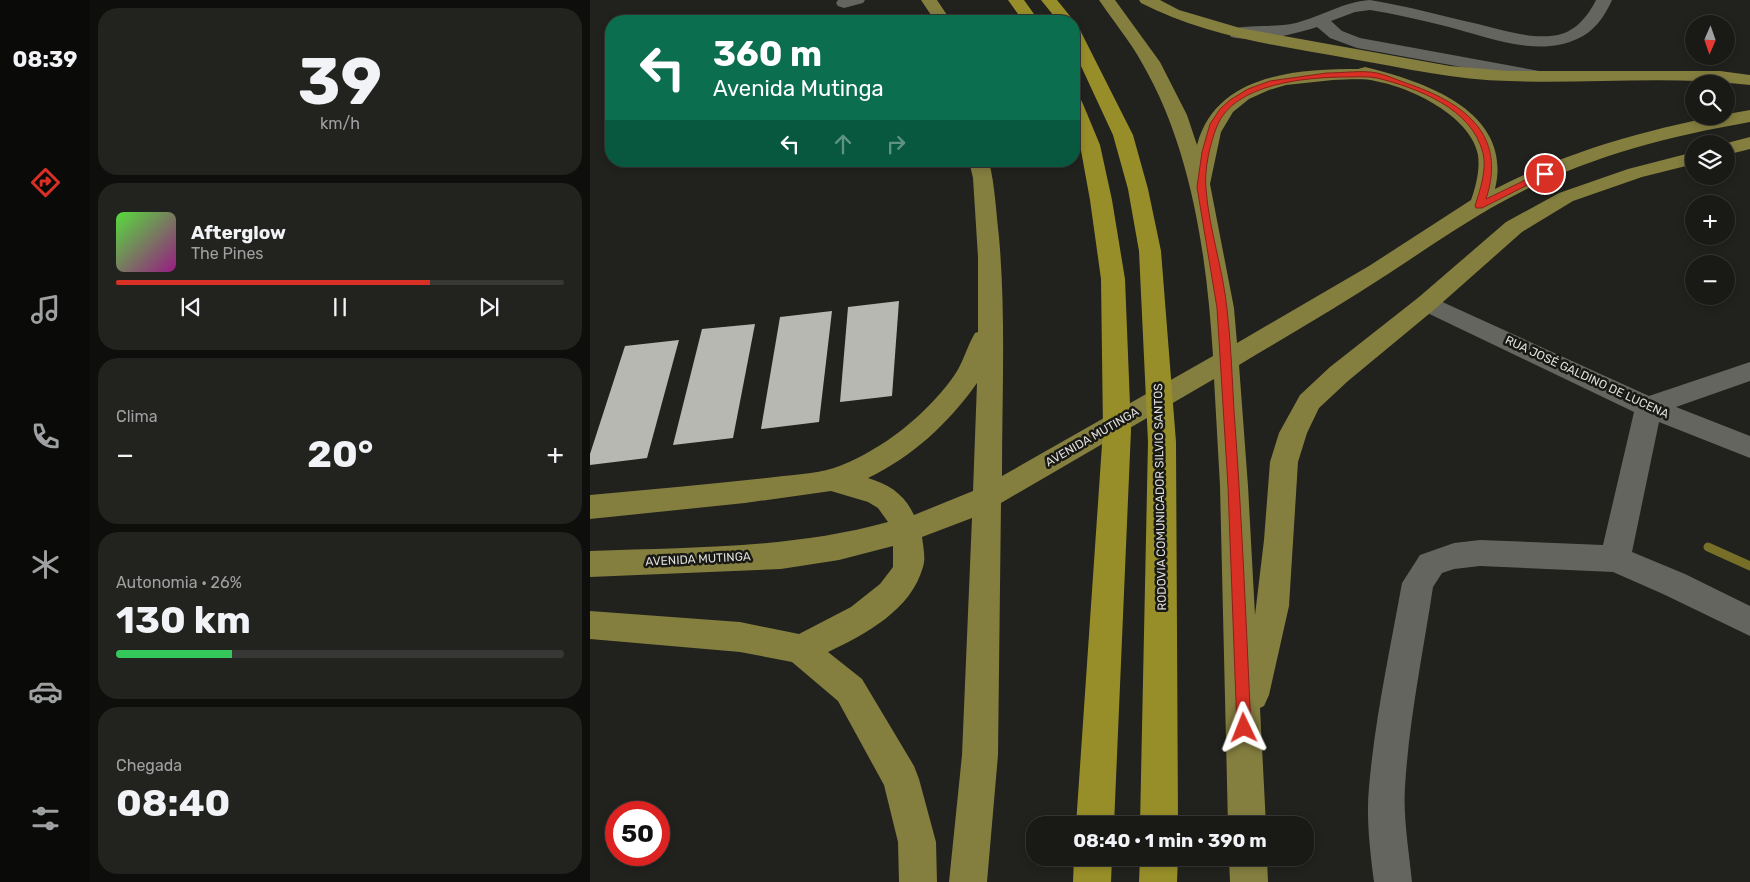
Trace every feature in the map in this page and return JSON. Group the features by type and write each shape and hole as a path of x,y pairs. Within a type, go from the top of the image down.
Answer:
{"highway":[{"path":"1016,0 1027,15"},
{"path":"1049,0 1061,15"},
{"name":"RODOVIA COMUNICADOR SILVIO SANTOS","path":"1080,46 1123,135 1138,189 1150,252 1162,442 1159,816"},
{"path":"1080,119 1090,145 1100,191 1112,278 1117,430 1096,816"},
{"path":"1092,882 1093,866"},
{"path":"1158,882 1159,866"}],"main road":[{"path":"913,0 922,15"},
{"path":"929,0 940,15"},
{"path":"1107,0 1151,62 1177,115 1201,187 1222,308 1234,486 1247,816"},
{"path":"1134,0 1170,22 1202,34 1375,75 1430,93 1454,107 1468,119 1482,140 1488,156 1486,186 1479,206"},
{"path":"1147,0 1181,16 1237,33 1450,71 1508,76 1720,76 1750,80"},
{"path":"1201,187 1211,131 1223,110 1232,102 1251,91 1272,83 1297,78 1327,75 1375,75"},
{"path":"1661,76 1685,81"},
{"name":"AVENIDA MUTINGA","path":"590,564 783,556 860,542 937,519 992,494 1361,280 1479,206 1513,188 1588,155 1641,138 1686,127 1739,103"},
{"path":"1735,147 1750,143"},
{"path":"1244,728 1273,606 1284,462 1293,433 1309,402 1339,374 1427,303 1514,227 1566,198 1635,173 1685,160"},
{"path":"968,882 982,713 991,321 989,257 983,178 980,167"},
{"path":"590,507 708,496 831,480 856,471 889,452 924,427 950,399 972,370 991,321"},
{"path":"800,649 839,632 864,616 895,589 908,568 909,547 903,520 888,498 867,488 831,480"},
{"path":"590,625 740,637 800,649 850,690 901,779 917,842 918,882"},
{"path":"1248,866 1249,882"}],"street":[{"path":"1237,33 1285,30 1321,19 1338,10 1359,5 1370,5 1509,37 1536,41 1557,40 1567,38 1585,29 1604,0"},
{"path":"1321,19 1324,27 1330,32 1357,43 1539,76"},
{"name":"RUA JOSÉ GALDINO DE LUCENA","path":"1427,303 1648,407 1750,447"},
{"path":"1615,559 1645,429 1648,407 1750,371"},
{"path":"1393,882 1388,837 1387,788 1397,709 1418,583 1431,564 1454,556 1480,552 1615,559 1674,584 1750,622"}],"building":[{"path":"899,301 892,396 840,402 848,307"},
{"path":"832,311 819,422 761,429 780,317"},
{"path":"755,324 733,438 673,445 702,329"},
{"path":"679,340 647,458 590,465 590,454 625,346"}],"waterway":[{"path":"1708,547 1750,566"}],"route":[{"path":"1244,728 1234,486 1222,308 1201,187 1206,152 1214,124 1223,110 1232,102 1251,91 1272,83 1327,75 1375,75 1402,82 1430,93 1454,107 1468,119 1482,140 1488,156 1486,186 1479,206 1545,174"}]}
